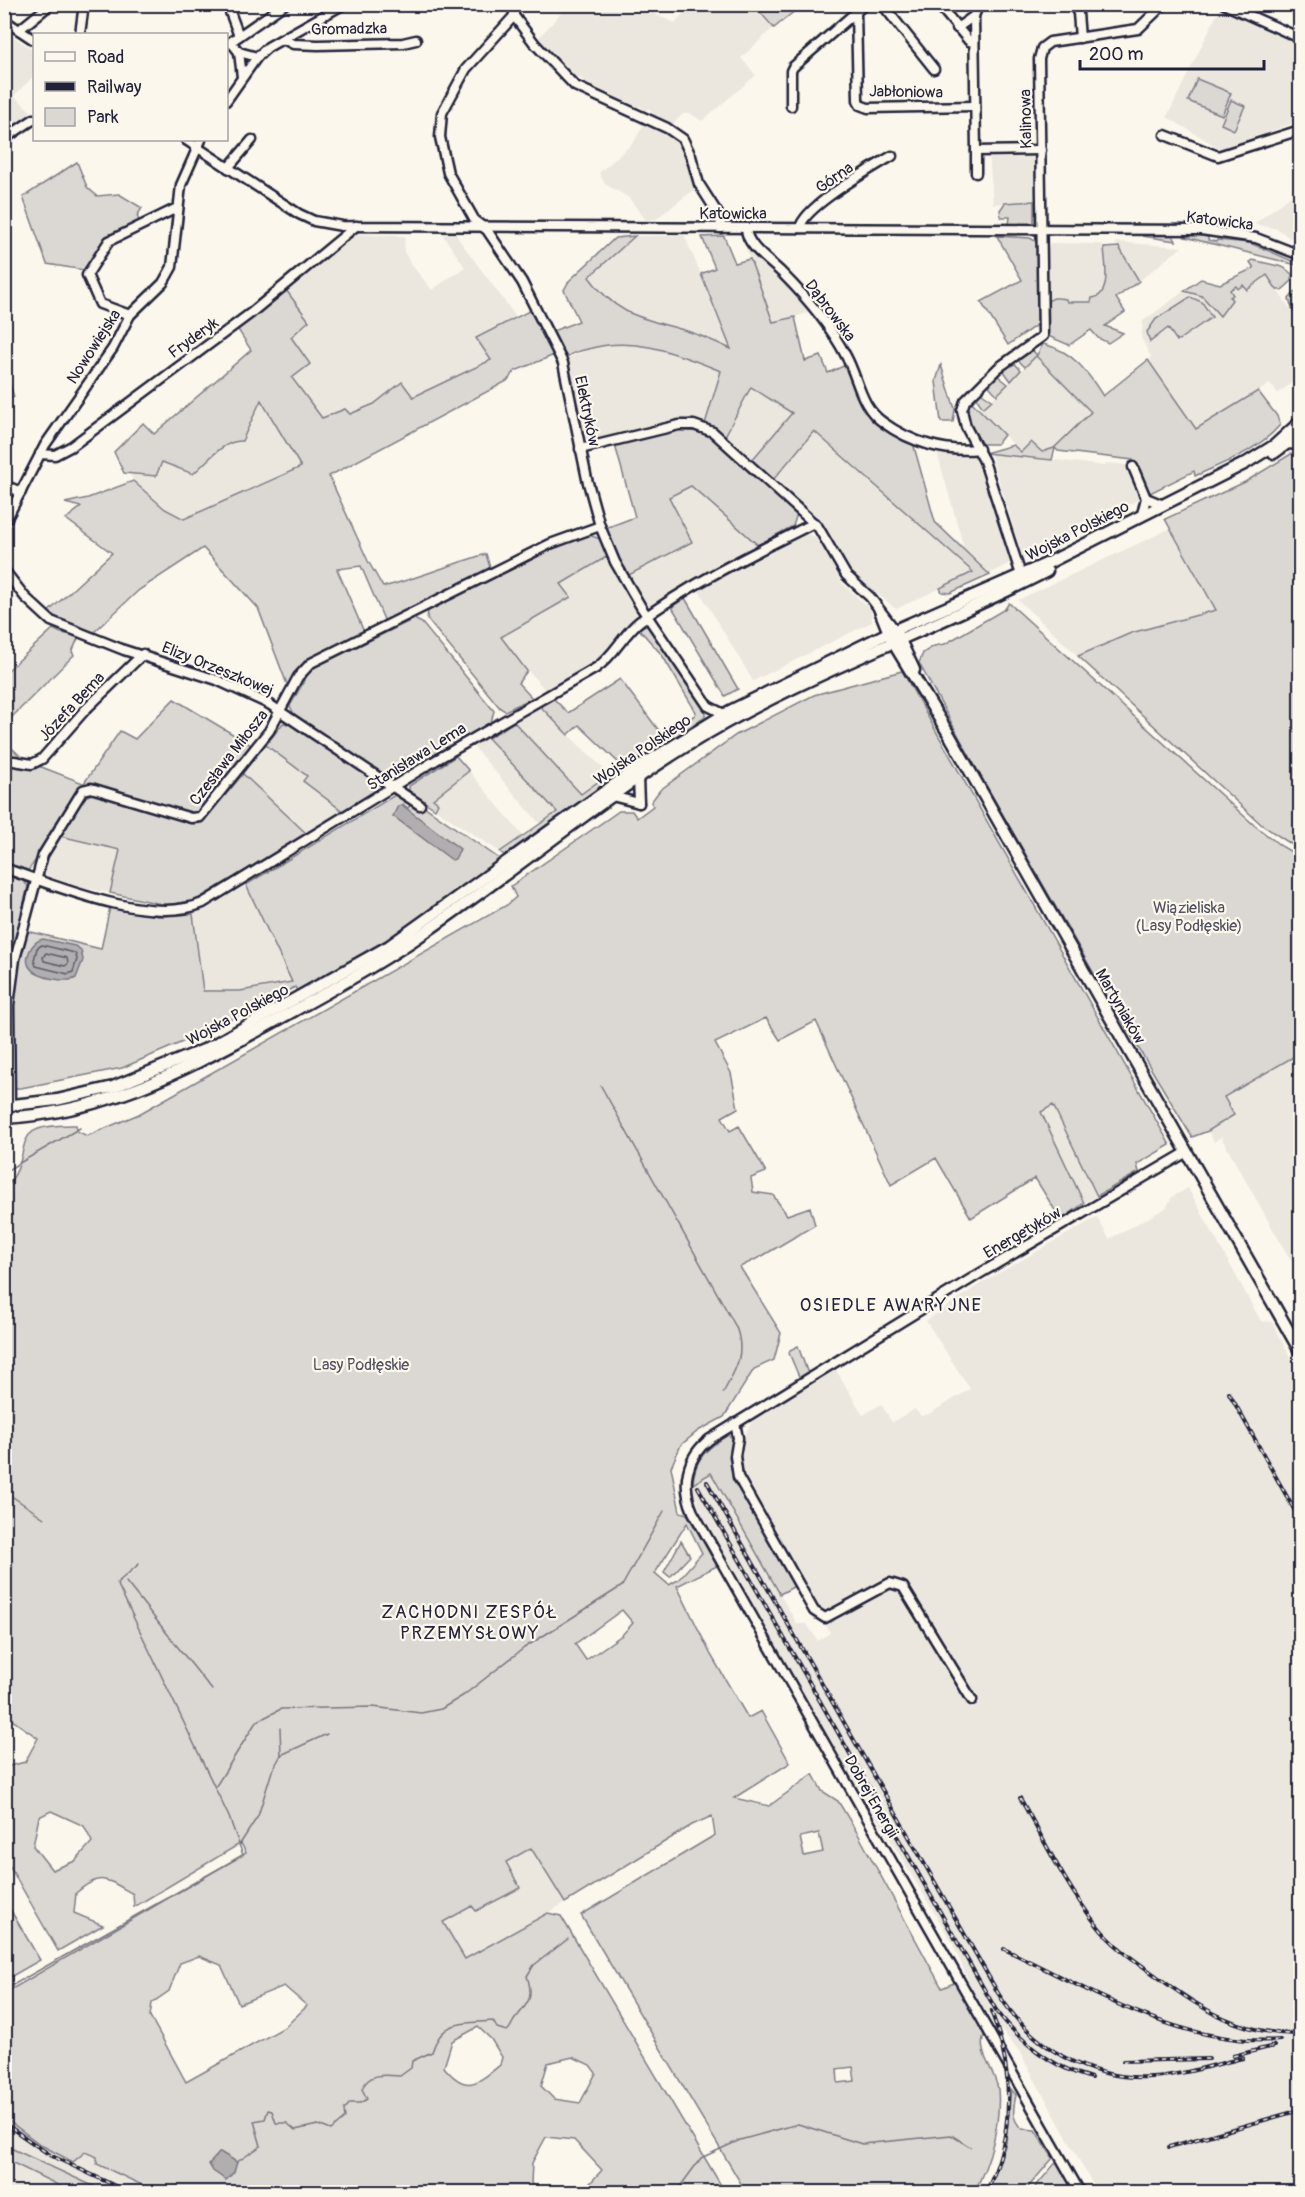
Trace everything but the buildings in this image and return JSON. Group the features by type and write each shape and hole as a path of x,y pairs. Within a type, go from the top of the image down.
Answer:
{"main road":[{"name":"Wojska Polskiego","path":"7,1106 66,1098 134,1080 196,1054 389,946 639,767 724,714 891,631 1021,575 1259,455 1300,422"},
{"name":"Wojska Polskiego","path":"7,1118 65,1111 111,1100 163,1079 222,1050 384,959 612,796 689,744 756,706 1005,592 1242,472 1300,434"},
{"name":"Martyniaków","path":"891,631 1300,1351"},
{"path":"879,650 905,656 914,634"},
{"path":"7,1106 7,1118"}],"street":[{"path":"19,30 51,4"},
{"path":"80,33 84,4"},
{"path":"227,4 239,36"},
{"path":"257,57 239,52 229,44 285,4"},
{"path":"228,98 257,57 283,39 344,4"},
{"path":"514,4 514,16 534,44 575,86 677,133 688,147 699,184 718,213 721,228"},
{"path":"791,106 793,67 865,4"},
{"name":"Jabłoniowa","path":"882,4 934,69"},
{"path":"938,4 969,41 974,42"},
{"path":"1073,4 1078,13 1080,38"},
{"name":"Kalinowa","path":"1021,575 979,449 963,418 965,400 998,368 1042,338 1044,297 1039,59 1042,48 1050,42 1138,29 1164,4"},
{"path":"1224,4 1300,38"},
{"path":"957,28 974,16 980,5"},
{"name":"Jabłoniowa","path":"856,12 860,105 868,108 974,106"},
{"name":"Elektryków","path":"514,16 466,69 442,113 440,123 448,173 475,221 482,227 522,282 563,363 580,448 600,526 620,570 647,616 708,706 724,714"},
{"path":"974,16 976,173"},
{"path":"4,20 33,39"},
{"name":"Gromadzka","path":"283,39 293,44 318,45 403,43 416,40"},
{"path":"239,52 242,78"},
{"path":"4,139 33,120"},
{"path":"1165,135 1218,156 1300,130"},
{"path":"228,168 252,140"},
{"name":"Katowicka","path":"199,143 228,168 314,221 356,226 1220,232 1256,238 1300,255"},
{"name":"Nowowiejska","path":"4,524 39,454 113,348 130,315 163,283 172,267 181,185 199,143"},
{"path":"976,151 1041,150"},
{"name":"Górna","path":"800,228 803,218 817,207 892,156"},
{"path":"130,315 100,304 87,275 109,241 177,208"},
{"name":"Fryderyk","path":"39,454 55,455 72,446 251,313 356,226"},
{"name":"Dąbrowska","path":"746,228 750,242 791,282 838,342 854,372 860,394 882,422 900,433 927,444 954,450 979,449"},
{"path":"580,448 680,425 700,427 719,437 814,523 828,540 846,575 878,608 891,631"},
{"path":"1287,444 1300,445"},
{"path":"1133,467 1146,498 1142,514"},
{"path":"4,485 21,492"},
{"path":"1146,498 1161,504"},
{"name":"Stanisława Lema","path":"4,868 84,895 156,910 192,907 208,901 436,760 596,668 610,656 631,629 702,580 814,523"},
{"name":"Czesława Miłosza","path":"7,1106 11,983 36,879 45,850 83,790 91,788 198,818 274,724 298,677 316,659 550,544 600,526"},
{"name":"Elizy Orzeszkowej","path":"4,570 25,597 51,621 217,681 282,712 420,805"},
{"name":"Józefa Bema","path":"14,761 32,764 42,759 85,710 143,654"},
{"path":"708,706 709,723"},
{"path":"612,796 639,803 638,778"},
{"name":"Energetyków","path":"873,1340 1187,1152"},
{"name":"Dobrej Energii","path":"873,1340 705,1442 692,1459 686,1482 689,1502 1080,2193"},
{"path":"735,1423 738,1438 735,1456 738,1477 814,1611 825,1618 890,1583 898,1584 903,1587 972,1700"}],"shaded area":[{"path":"568,5 634,5 648,14 651,12 675,23 691,5 750,5 773,28 741,58 756,75 702,121 689,113 683,114 672,125 661,121 658,115 655,117 649,108 645,111 640,106 635,109 616,98 591,90 581,78 571,77 540,44 537,40"},
{"path":"1220,8 1293,40 1295,76 1300,78 1299,121 1221,149 1167,117"},
{"path":"4,31 33,49 33,77 14,96 32,112 9,128 4,124"},
{"path":"645,122 668,133 678,142 685,153 696,188 656,219 646,220 628,197 605,184 599,173 634,142"},
{"path":"1034,149 1034,201 993,204 989,154"},
{"path":"1300,189 1300,246 1278,229 1254,224"},
{"path":"443,227 456,227 457,237 517,318 476,338 492,360 413,397 402,382 374,404 350,415 344,409 322,418 291,378 286,290 352,234 405,236 404,251 410,263 432,290 465,267 444,237"},
{"path":"684,235 732,349 686,331 649,323 617,307 589,278 635,236"},
{"path":"742,238 770,263 812,312 773,322"},
{"path":"1115,242 1182,247 1139,281"},
{"path":"1050,243 1102,244 1106,253 1108,288 1087,319 1046,322 1046,252"},
{"path":"1255,268 1267,275 1293,313 1295,307 1300,304 1300,377 1278,393 1270,384 1196,429 1148,360 1151,357 1141,338 1143,321 1201,279 1220,284"},
{"path":"636,343 665,350 721,371 792,413 752,460 720,433 705,424 688,421 587,443 567,358 595,347"},
{"path":"1036,356 1091,412 1054,448 1042,452 1021,452 980,411"},
{"path":"261,399 301,467 184,519 165,509 133,481 131,475 155,476 162,462 201,467 213,454 236,440"},
{"path":"813,431 973,573 896,609 853,574 822,522 773,480"},
{"path":"936,449 974,454 978,458 1010,563 990,574 964,548"},
{"path":"990,452 1105,466 1106,463 1126,465 1140,499 1023,558"},
{"path":"691,485 758,545 692,579 650,607 644,605 627,576 692,542 669,497"},
{"path":"1169,529 1216,610 1131,633 1078,656 1018,600"},
{"path":"806,534 819,538 842,583 871,610 872,622 753,681 698,589"},
{"path":"608,556 637,610 636,615 601,658 545,690 500,638 570,597 561,584"},
{"path":"540,706 609,774 581,794 514,722"},
{"path":"488,738 557,812 540,824 473,746"},
{"path":"266,745 307,776 303,781 344,812 307,834 243,774"},
{"path":"469,771 523,836 500,852 435,809 438,803 432,799"},
{"path":"60,836 120,850 110,893 79,887 45,875 44,868 48,856"},
{"path":"246,885 293,982 240,991 203,992 193,914"},
{"path":"1300,1053 1300,1277 1221,1137 1214,1142 1208,1131 1234,1115 1224,1098"},
{"path":"1054,1105 1097,1196 1084,1203 1041,1112"},
{"path":"1188,1188 1261,1321 1272,1322 1294,1364 1300,1370 1300,2192 1097,2192 1019,2051 977,2001 952,1942 825,1732 702,1514 693,1491 693,1484 711,1473 797,1624 807,1624 818,1641 830,1633 815,1600 744,1478 740,1454 743,1438 754,1418 836,1370 863,1415 881,1404 892,1422 915,1409 921,1416 929,1414 970,1389 926,1321 983,1282 1097,1217 1109,1239 1166,1208 1172,1197"},
{"path":"532,1848 565,1903 465,1959 443,1922 472,1905 476,1911 520,1888 506,1862"},
{"path":"5,2118 41,2145 73,2162 84,2152 97,2157 97,2165 157,2192 5,2192 4,2159 15,2164 22,2155 5,2145"}],"green space":[{"path":"761,5 802,5 774,28 757,9"},
{"path":"1197,79 1231,93 1222,115 1188,101"},
{"path":"1231,100 1245,106 1234,130 1221,124"},
{"path":"77,162 87,187 97,196 119,194 142,208 137,216 140,223 106,236 84,270 47,264 23,197"},
{"path":"1034,201 1034,222 1031,224 1009,225 1010,217 1001,217 1000,210 1005,203"},
{"path":"1158,233 1172,234 1176,241 1142,236"},
{"path":"1191,234 1208,237 1208,240 1216,242 1217,240 1250,243 1295,262 1297,265 1185,237"},
{"path":"635,236 589,277 599,290 631,314 690,332 731,349 701,274 715,268 702,237 724,236 735,263 750,259 773,322 795,317 805,361 821,356 828,373 848,364 868,410 913,443 935,522 990,575 950,593 942,592 940,588 973,572 814,431 773,480 752,460 792,413 751,387 725,436 705,424 721,371 672,353 639,345 605,345 567,357 550,332 579,321 564,290 569,281 615,238"},
{"path":"997,236 1030,238 1037,242 1039,323 1008,345 981,302 1022,280"},
{"path":"1119,247 1139,281 1116,298 1125,312 1105,326 1123,333 1108,343 1098,338 1091,330 1069,345 1048,336 1047,303 1056,298 1066,299 1067,302 1091,302 1105,285 1104,248"},
{"path":"1252,260 1283,267 1292,274 1292,281 1282,290 1277,290 1267,275 1247,290 1243,285 1238,289 1236,286 1230,290 1233,295 1230,297 1232,300 1220,316 1202,296 1184,291 1201,279 1220,284 1254,268 1250,262"},
{"path":"1300,286 1300,304 1293,311 1289,299"},
{"path":"286,290 309,321 291,337 310,364 292,378 322,418 345,409 350,414 374,404 402,382 413,397 491,360 476,338 531,310 554,355 515,371 507,381 329,476 368,561 383,587 486,554 491,571 385,622 361,566 337,569 364,632 301,665 288,687 258,608 203,548 139,590 93,633 69,626 47,613 112,553 66,519 81,507 65,503 88,498 133,481 165,509 184,519 301,467 261,400 242,441 222,448 193,474 162,462 156,476 124,473 114,452 143,423 154,434 251,350 237,328"},
{"path":"1190,297 1202,302 1212,317 1177,341 1168,328 1150,342 1147,332 1156,319"},
{"path":"1043,344 1054,347 1078,363 1103,396 1148,360 1196,429 1258,391 1277,416 1280,425 1262,442 1240,455 1195,476 1194,471 1148,494 1133,460 1058,451 1055,448 1052,460 985,453 1013,445 1021,452 1031,442 1042,452 1054,448 1091,412 1036,356 1025,367 1017,359 1031,349 1037,355"},
{"path":"1014,363 1021,370 1011,381 1003,370"},
{"path":"941,365 955,409 953,422 941,422 936,381"},
{"path":"5,368 14,397 4,401"},
{"path":"998,376 1008,384 997,395 990,387 989,381"},
{"path":"979,391 992,400 983,408 974,395"},
{"path":"970,400 1004,435 997,444 980,444 967,418 967,406"},
{"path":"678,430 701,432 711,436 797,514 793,526 758,545 691,486 669,497 692,542 627,576 606,528 635,517 615,445"},
{"path":"1291,454 1300,455 1300,773 1296,840 1300,842 1300,850 1262,825 1078,656 1131,633 1216,610 1165,519 1245,482"},
{"path":"589,535 600,539 608,556 561,584 571,597 501,637 527,671 518,683 532,698 505,711 500,708 427,619 428,611 553,549"},
{"path":"685,598 738,689 725,696 672,607"},
{"name":"Wiązieliska (Lasy Podłęskie)","path":"1009,603 1254,825 1281,846 1300,857 1300,1053 1224,1097 1234,1115 1208,1131 1192,1137 1097,979 919,663 923,653 934,646 945,644 1005,609"},
{"path":"414,619 422,623 494,711 491,722 393,780 295,716 290,706 311,669"},
{"path":"648,626 692,683 704,707 705,716 506,856 500,852 557,812 488,738 514,722 581,794 621,765 579,725 568,735 540,706 553,698 568,713 620,679 663,736 695,715 696,712 662,655 639,629"},
{"path":"53,629 79,636 72,652 74,655 5,724 5,673"},
{"name":"Lasy Podłęskie","path":"902,671 1170,1145 1137,1164 1139,1172 1097,1196 1053,1105 1041,1112 1084,1203 1061,1220 1035,1178 971,1218 936,1158 891,1185 816,1021 780,1040 766,1018 715,1043 731,1073 738,1108 722,1117 730,1131 739,1126 766,1172 751,1178 753,1192 773,1195 787,1215 810,1207 815,1225 740,1267 781,1333 774,1360 754,1369 724,1417 698,1431 681,1445 671,1467 680,1512 687,1514 717,1566 677,1586 711,1655 748,1718 761,1711 790,1763 734,1798 769,1806 813,1774 822,1791 838,1801 858,1834 942,1988 956,1982 985,2033 982,2047 998,2089 998,2115 993,2142 980,2181 974,2192 746,2192 581,1915 715,1835 712,1816 692,1825 565,1903 531,1848 506,1862 520,1888 476,1911 472,1906 443,1922 465,1959 548,1913 561,1916 725,2192 582,2192 602,2170 574,2140 546,2137 532,2163 531,2183 539,2192 157,2192 97,2164 97,2157 85,2152 73,2162 41,2145 5,2118 5,1993 246,1853 241,1843 134,1907 133,1894 110,1881 92,1882 76,1893 74,1913 103,1925 58,1951 5,1858 5,1767 25,1762 38,1738 5,1715 4,1189 20,1163 25,1142 29,1135 38,1129 76,1125 77,1131 87,1136 139,1114 507,905 516,897 511,886 619,811 632,811 637,818 653,806 651,802 660,790 736,735 814,695","holes":["687,1523 702,1553 678,1580 669,1585 655,1573","622,1610 633,1623 622,1635 586,1660 575,1644","51,1811 84,1826 92,1842 75,1861 52,1870 33,1846 39,1817","819,1833 823,1852 804,1856 800,1837","199,1956 221,1965 239,2004 284,1986 307,2006 285,2027 186,2082 150,2016 152,2003 169,1991 180,1963","478,2027 491,2039 502,2057 500,2065 485,2077 472,2083 459,2081 444,2067 452,2041","573,2057 590,2065 596,2073 580,2103 554,2099 541,2086 548,2063","853,2067 855,2081 838,2083 837,2069"]},
{"path":"174,699 251,745 246,756 200,813 191,814 84,783 120,731 135,739"},
{"path":"283,723 294,725 376,779 376,792 344,812 303,781 307,776 266,745"},
{"path":"4,741 26,761 83,783 28,870 5,863"},
{"path":"456,756 469,771 433,799 438,803 435,809 409,791 409,786"},
{"path":"243,774 307,834 196,900 166,905 110,893 120,850 60,836 84,797 93,794 194,824 202,823"},
{"path":"395,795 405,800 403,804 408,808 413,801 418,802 501,860 400,932 298,993 295,987 199,1035 122,1068 21,1088 5,1088 4,874 23,881 28,886 8,968 17,968 27,931 101,949 110,907 158,916 193,914 203,991 240,991 292,982 246,885"},
{"path":"798,1346 808,1374 800,1379 789,1353"},
{"path":"728,1435 732,1438 732,1457 793,1581 793,1587 780,1594 711,1473 693,1484 696,1467 703,1455"},
{"path":"681,1541 690,1556 670,1577 664,1572"},
{"path":"4,1899 40,1960 5,1980 4,1980"},
{"path":"1011,2089 1016,2095 1014,2118 1022,2129 1035,2130 1053,2158 1024,2192 988,2192 1006,2143"},
{"path":"4,2145 106,2192 72,2192 5,2159"},
{"path":"1058,2160 1074,2192 1031,2192"}],"water":[{"path":"402,805 460,849 455,859 452,860 393,816 398,806"},
{"path":"43,939 75,946 81,950 83,960 76,978 53,979 31,969 28,965 30,951 35,943"},
{"path":"220,2152 237,2162 234,2172 226,2180 213,2171 209,2164"}],"waterway":[{"path":"601,1086 736,1327 740,1353 723,1393"},
{"path":"4,1172 80,1128"},
{"path":"4,1491 44,1518"},
{"path":"216,1786 256,1722 281,1709 373,1707 421,1713 441,1709 464,1695 524,1648 622,1586 664,1511"},
{"path":"4,1990 243,1855 229,1817 117,1583 139,1564"},
{"path":"126,1582 212,1690"},
{"path":"240,1844 258,1816 272,1771 281,1755 280,1728"},
{"path":"281,1755 327,1734"},
{"path":"237,2162 261,2146 254,2121 265,2119 268,2110 272,2111 276,2123 287,2123 295,2130 318,2125 331,2130 345,2118 344,2110 350,2103 360,2103 367,2099 362,2089 369,2080 378,2076 400,2076 411,2068 412,2061 432,2052 442,2033 448,2028 464,2023 493,2021 497,2028 507,2031 529,1999 527,1976 534,1965 568,1939"},
{"path":"676,2192 701,2158 740,2140 798,2124 862,2144 951,2135 970,2147"}],"railway":[{"path":"1229,1393 1300,1520"},
{"path":"707,1482 998,1993 1011,2012 1044,2044 1063,2057 1106,2073 1128,2077 1152,2077 1243,2058"},
{"path":"698,1487 996,2010 1016,2033 1038,2052 1063,2067 1091,2078"},
{"path":"1020,1798 1085,1909 1102,1932 1124,1952 1188,1999 1223,2018 1259,2030 1300,2034"},
{"path":"1004,1949 1103,1997 1172,2025 1243,2040 1280,2040"},
{"path":"986,2192 1002,2148 1008,2102 1004,2056 991,2011"},
{"path":"1233,2056 1274,2046"},
{"path":"1123,2061 1209,2059"},
{"path":"1169,2147 1300,2110"},
{"path":"4,2123 50,2155 128,2192"}],"district":[{"name":"OSIEDLE AWARYJNE","path":"891,1305"},
{"name":"ZACHODNI ZESPÓŁ PRZEMYSŁOWY","path":"470,1622"}]}
